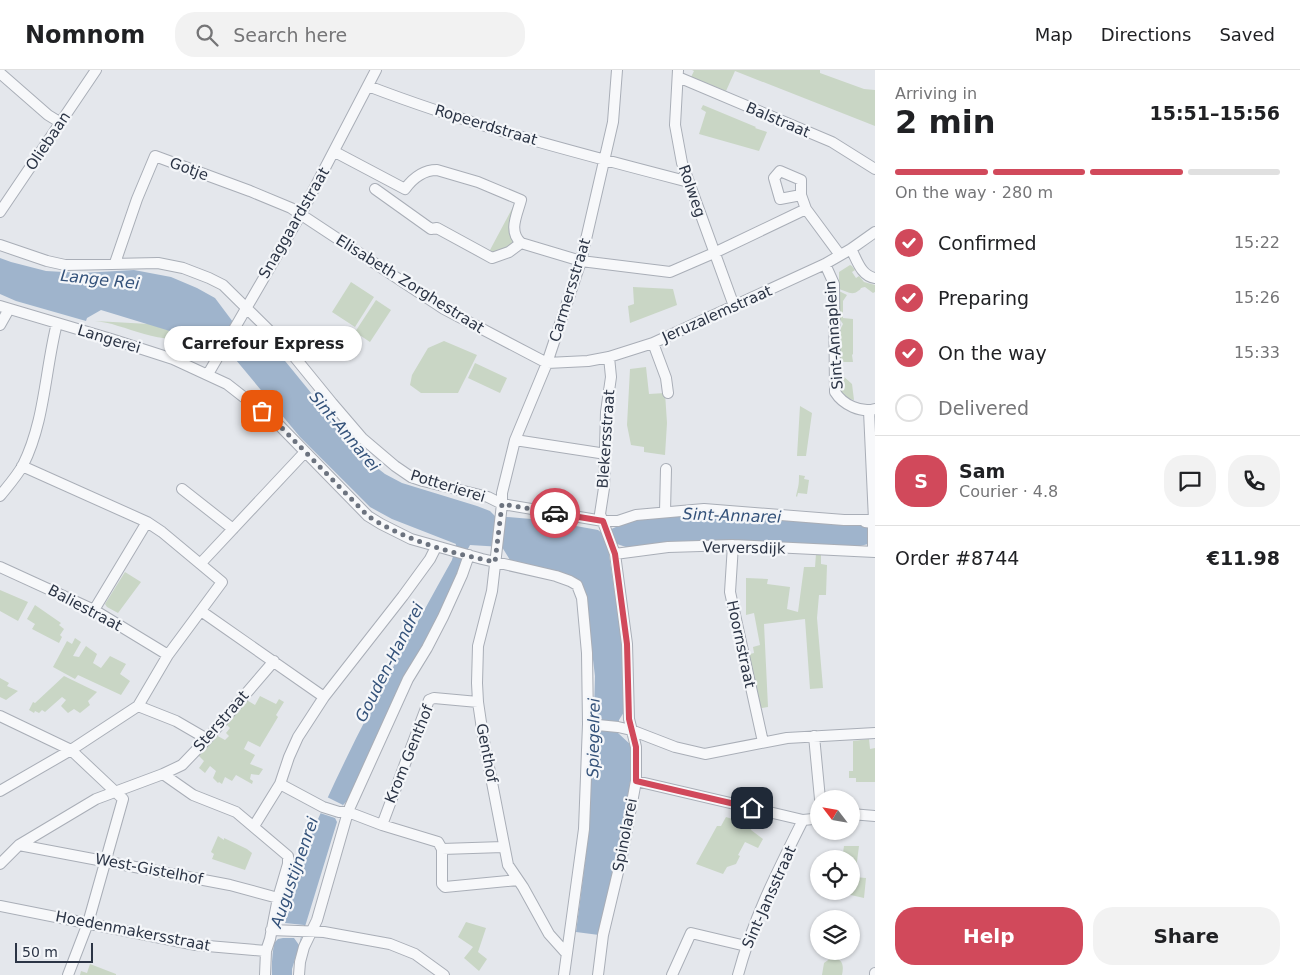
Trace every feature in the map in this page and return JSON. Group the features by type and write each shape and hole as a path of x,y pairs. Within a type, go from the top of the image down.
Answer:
{"street":[{"name":"Oliebaan","path":"0,212 96,70"},
{"name":"Snaggaardstraat","path":"208,374 301,214 335,152 376,70"},
{"name":"Carmersstraat","path":"497,547 502,494 515,440 547,363 581,261 605,160 615,108 617,70"},
{"path":"0,73 48,115 61,123"},
{"name":"Balstraat","path":"678,74 832,142 875,169"},
{"name":"Rolweg","path":"678,74 675,125 682,163 734,306"},
{"name":"Ropeerdstraat","path":"368,86 459,118 688,182"},
{"path":"335,152 405,189 413,179 430,170 437,170 478,182 521,200 514,227 514,234 521,243 581,261 670,272 806,209"},
{"name":"Gotje","path":"115,264 137,199 155,156 266,197 301,214"},
{"path":"375,189 431,228 437,228 474,250 492,258 510,252 521,243"},
{"path":"801,195 806,209 840,255"},
{"name":"Elisabeth Zorghestraat","path":"301,214 444,309 547,363"},
{"name":"Jeruzalemstraat","path":"547,363 588,362 653,343 825,264 875,232"},
{"name":"Potterierei","path":"0,245 47,262 65,265 158,263 196,272 223,286 288,348 362,438 395,466 411,477 423,482 488,497 502,504"},
{"path":"851,249 864,273 868,277 875,278"},
{"name":"Sint-Annaplein","path":"825,264 834,284 835,392 843,401 861,410 872,410"},
{"path":"0,325 4,307"},
{"name":"Langerei","path":"4,307 150,351 208,374 227,384 277,423 368,516 411,539 469,555"},
{"path":"0,496 22,466 34,436 40,414 56,323"},
{"path":"653,343 666,378 668,393"},
{"name":"Blekersstraat","path":"605,526 600,514 606,454 606,412 611,377 609,357"},
{"path":"872,410 874,549"},
{"path":"515,440 606,454"},
{"path":"201,563 305,452"},
{"path":"0,791 71,750 138,706 168,655 222,582 201,563 147,522 22,466"},
{"path":"665,512 666,469"},
{"path":"182,489 233,529"},
{"path":"502,504 605,526 636,515 704,509 874,522"},
{"path":"94,610 147,522"},
{"name":"Spinolarei","path":"598,975 603,935 623,850 636,781 636,747 629,719 627,644 614,550 605,526"},
{"name":"Verversdijk","path":"614,550 733,545 874,549"},
{"name":"Hoornstraat","path":"733,545 730,592 763,742"},
{"path":"254,826 280,784 298,737 324,696 403,596 430,559 436,547"},
{"name":"Genthof","path":"497,547 492,591 478,646 478,702 503,847 508,865 549,934 566,953"},
{"path":"299,975 306,932 317,920 346,810 408,679 444,617 469,555 570,581 577,585 582,598 587,653 588,724 584,829 564,975"},
{"name":"Baliestraat","path":"0,566 94,610 168,655"},
{"path":"201,611 324,696"},
{"name":"Sterstraat","path":"0,864 19,845 96,799 182,765 274,661"},
{"name":"Krom Genthof","path":"382,825 429,700 434,698 478,702"},
{"path":"138,706 176,721 207,739"},
{"path":"0,716 71,750 124,799 88,923 68,975"},
{"path":"588,724 631,730 675,746 705,754 763,742 814,736 875,733"},
{"path":"814,736 819,790"},
{"path":"163,774 193,795 236,812 288,856 288,864 278,898 274,931 266,951 265,975"},
{"path":"636,781 803,820 810,819"},
{"path":"280,784 323,807 346,810 382,825 438,842 442,849 442,884 445,887 518,880"},
{"path":"860,815 875,816"},
{"name":"Sint-Jansstraat","path":"738,975 746,946 767,892 803,820"},
{"name":"West-Gistelhof","path":"19,845 230,885 278,898"},
{"path":"442,849 503,847"},
{"name":"Hoedenmakersstraat","path":"0,906 196,945 266,951"},
{"path":"274,931 324,932 397,947 415,954 444,975"},
{"path":"672,975 691,933 746,946"}],"green space":[{"path":"692,70 820,70 820,73 864,89 875,90 875,126 735,71 726,91 691,77 694,71"},
{"path":"703,105 767,132 759,151 699,134 706,112 701,109"},
{"path":"514,205 511,233 515,242 496,254 491,252 490,250"},
{"path":"850,265 855,270 852,272 856,278 859,276 864,282 875,285 875,292 873,293 865,287 853,293 839,289 839,272"},
{"path":"351,282 374,297 355,327 332,312"},
{"path":"633,287 673,289 677,305 630,323 628,306 634,304"},
{"path":"839,291 847,295 843,301 843,318 853,319 853,362 841,362 840,360 839,332 843,324 839,318"},
{"path":"376,300 391,310 370,342 355,332"},
{"path":"95,321 149,324 188,336 170,339 162,338"},
{"path":"444,341 477,355 458,393 421,393 410,385 412,375 428,348"},
{"path":"475,363 507,378 500,393 468,378"},
{"path":"839,364 842,375 852,384 854,400 843,396 840,391 838,381"},
{"path":"646,367 649,394 665,393 667,423 665,455 644,452 644,447 631,445 627,425 630,369"},
{"path":"800,406 812,413 806,456 797,456"},
{"path":"799,475 805,476 804,479 809,480 807,494 798,493 797,497 796,496"},
{"path":"816,554 821,554 821,564 827,565 826,595 819,595 817,618 823,688 810,689 805,619 764,624 768,707 762,708 759,706 746,655 754,653 753,647 760,645 754,613 746,615 746,578 768,579 767,584 790,587 787,609 798,612 804,567 815,567"},
{"path":"125,572 141,582 118,613 105,604"},
{"path":"0,590 28,602 18,621 0,611"},
{"path":"35,605 61,623 59,625 64,629 60,635 62,637 59,643 32,629 35,624 27,619"},
{"path":"75,638 81,642 73,656 79,657 86,646 97,654 93,663 101,668 110,656 126,664 120,674 130,681 121,695 78,675 75,679 53,667 67,641 72,644"},
{"path":"64,676 97,692 88,701 90,705 80,713 74,709 68,713 61,706 66,700 62,697 45,712 42,710 39,713 35,711 34,713 29,710 33,702 35,703"},
{"path":"0,678 9,683 7,686 18,691 6,700 0,697"},
{"path":"260,696 276,704 279,699 284,702 276,715 278,717 260,747 248,741 244,749 255,755 250,764 263,769 259,775 251,774 252,784 236,775 232,781 225,777 222,784 218,783 213,778 216,771 210,766 205,773 199,768 204,761 197,754 214,734 225,740 229,736 226,733 230,728 225,723 245,699 255,705"},
{"path":"869,739 870,749 875,748 875,782 856,782 856,778 849,778 849,771 853,771 853,741"},
{"path":"726,817 752,825 751,830 763,839 758,848 745,842 738,855 740,856 736,864 727,867 723,874 696,864 717,826 721,826"},
{"path":"218,836 252,853 245,870 212,859 214,854 211,852"},
{"path":"844,846 859,846 858,850 843,850"},
{"path":"860,877 866,878 864,898 860,897"},
{"path":"466,922 486,928 478,952 487,959 479,971 464,958 473,947 458,937"},
{"path":"828,960 839,960 843,968 842,975 822,975 824,963"},
{"path":"90,964 116,975 80,975 81,971 87,973"}],"water":[{"name":"Lange Rei","path":"0,258 46,271 82,273 134,270 171,277 197,288 215,298 233,322 281,356 347,437 371,463 385,474 402,483 477,506 490,511 495,516 543,520 598,530 602,533 630,521 694,515 857,522 868,527 868,544 856,547 718,540 664,543 632,549 617,544 608,547 624,657 624,712 619,720 618,733 632,746 629,799 619,852 599,935 576,932 589,831 592,742 601,732 602,719 594,711 595,676 585,595 571,576 510,560 502,547 470,545 461,562 455,585 349,799 335,818 337,822 292,969 292,975 272,975 272,958 278,923 289,889 309,840 341,768 395,663 452,560 456,544 392,519 370,507 300,437 231,354 219,346 101,310 87,318 86,321 16,301 0,294"}],"pier":[{"path":"327,797 343,805 335,818 320,813"},
{"path":"280,918 285,923 304,925 299,945 294,938 278,939 275,942"}],"way so far":[{"path":"262,411 277,423 356,506 381,524 411,539 495,562 502,504 555,513"}],"place":[{"name":"Carrefour Express","path":"262,411"}],"route":[{"path":"555,513 603,521 615,554 627,644 629,719 636,747 636,781 752,808"}],"water label":[{"name":"Sint-Annarei","path":"345,431"},
{"name":"Sint-Annarei","path":"732,515"},
{"name":"Gouden-Handrei","path":"389,662"},
{"name":"Spiegelrei","path":"593,738"},
{"name":"Augustijnenrei","path":"294,872"}]}
